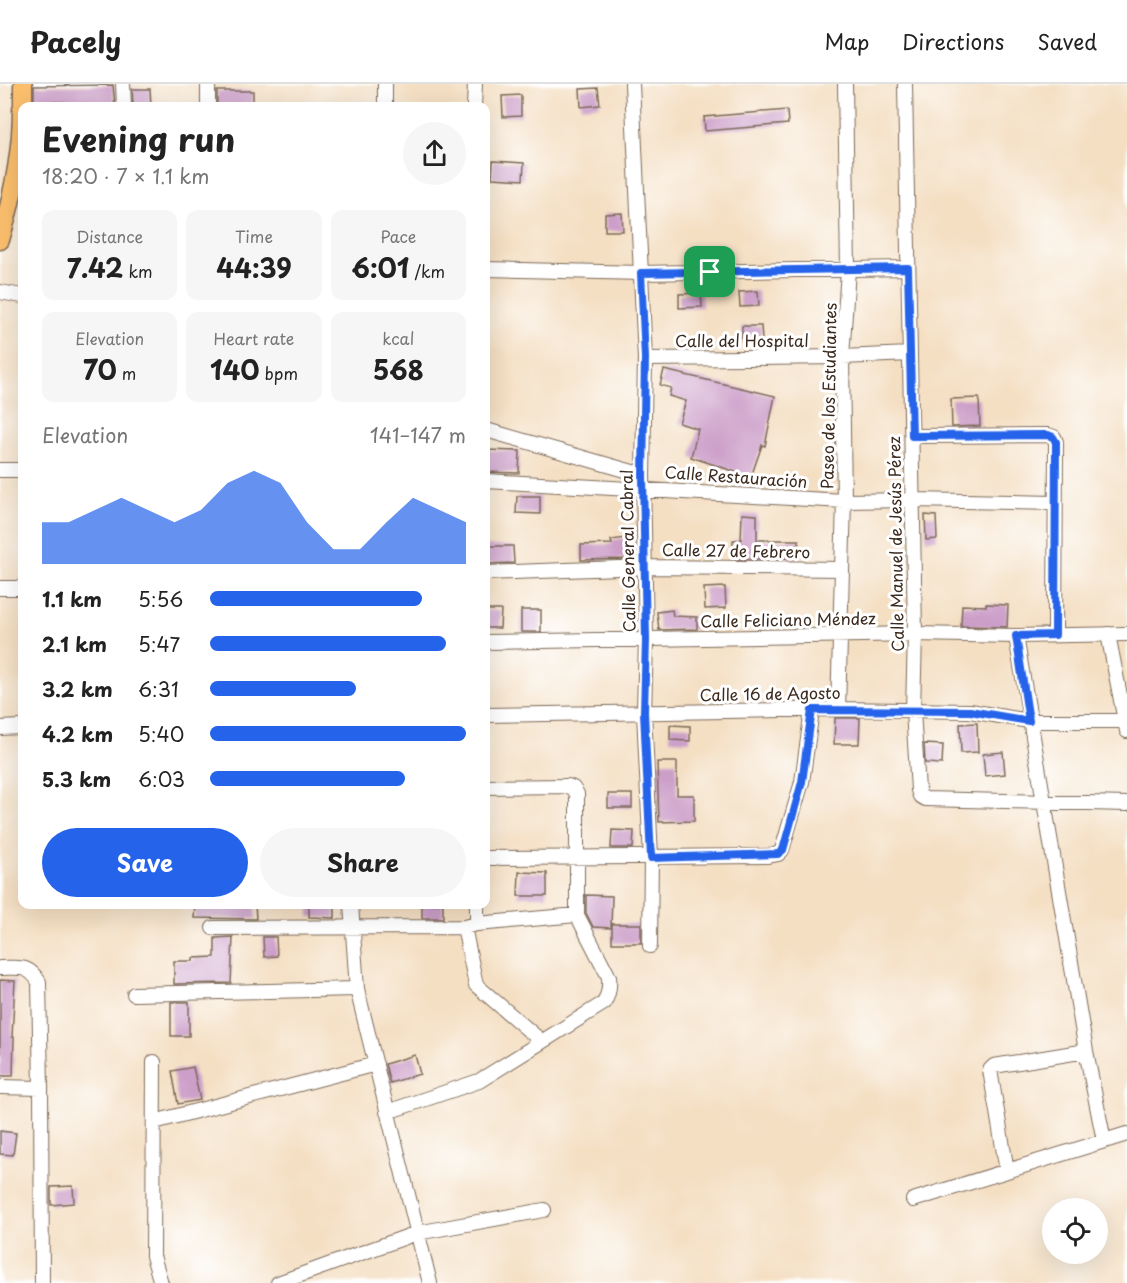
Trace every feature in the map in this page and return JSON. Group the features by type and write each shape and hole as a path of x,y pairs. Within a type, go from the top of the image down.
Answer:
{"main road":[{"path":"22,102 23,84"},
{"path":"0,240 16,209 18,186"}],"street":[{"path":"123,84 124,102"},
{"path":"208,84 208,102"},
{"path":"385,84 385,102"},
{"path":"474,102 475,84"},
{"name":"Calle General Cabral","path":"632,84 645,358 644,712 651,858 650,946"},
{"name":"Paseo de los Estudiantes","path":"838,709 844,501 842,357 848,270 845,84"},
{"name":"Calle Manuel de Jesús Pérez","path":"905,84 915,634 913,711 918,790 920,796 925,799 1127,804"},
{"path":"490,269 641,273 908,268"},
{"path":"0,292 18,295"},
{"name":"Calle del Hospital","path":"645,358 842,357 910,354"},
{"path":"490,431 644,481"},
{"path":"912,436 1048,435 1053,437 1056,442 1055,635"},
{"path":"0,470 18,470"},
{"name":"Calle Restauración","path":"490,481 644,481 844,501 1055,503"},
{"name":"Calle 27 de Febrero","path":"490,573 645,567 842,569"},
{"path":"0,588 18,588"},
{"name":"Calle Feliciano Méndez","path":"490,642 915,634 1016,636 1127,633"},
{"path":"1108,634 1126,726"},
{"path":"1016,636 1086,1051 1104,1141"},
{"name":"Calle 16 de Agosto","path":"490,716 838,709 970,711 1029,721 1126,726"},
{"path":"490,858 651,858 778,854 783,850 802,782 812,710"},
{"path":"0,728 18,727"},
{"path":"387,1112 479,1081 604,1003 608,996 609,977 577,915 577,794 573,788 568,786 490,787"},
{"path":"351,909 357,989 430,1283"},
{"path":"476,909 471,925 476,985 541,1041"},
{"path":"213,927 471,925 577,915"},
{"path":"0,968 27,968 34,973 39,982 42,1283"},
{"path":"134,994 357,989"},
{"path":"1007,1171 990,1070 993,1066 1086,1051"},
{"path":"154,1062 153,1256 161,1283"},
{"path":"154,1122 376,1064"},
{"path":"0,1087 41,1088"},
{"path":"913,1200 1127,1134"},
{"path":"278,1283 417,1233 544,1210"}],"building":[{"path":"113,85 115,102 34,102 34,86"},
{"path":"598,88 600,105 581,107 580,89"},
{"path":"132,89 150,89 151,102 133,102"},
{"path":"217,91 253,91 253,102 217,102"},
{"path":"521,95 521,116 503,117 502,96"},
{"path":"787,110 788,124 705,131 704,117"},
{"path":"493,161 524,163 523,180 492,178"},
{"path":"622,213 623,231 605,231 605,214"},
{"path":"758,291 759,306 740,307 739,292"},
{"path":"701,293 702,307 679,308 679,294"},
{"path":"742,326 761,326 762,340 742,341"},
{"path":"664,370 775,396 765,446 762,445 751,477 691,457 698,429 679,423 686,401 669,396 671,388 660,385"},
{"path":"979,398 980,426 952,427 951,399"},
{"path":"490,450 520,451 519,473 490,472"},
{"path":"517,496 540,496 540,514 516,513"},
{"path":"742,514 757,515 757,540 799,540 799,558 733,559 733,540 741,540"},
{"path":"925,515 936,516 937,539 926,540"},
{"path":"625,538 628,559 581,560 581,545 612,544 611,540"},
{"path":"490,546 513,546 514,563 490,564"},
{"path":"725,587 726,608 705,609 704,588"},
{"path":"986,604 1008,605 1007,627 961,626 962,605 986,606"},
{"path":"490,610 501,610 500,628 490,628"},
{"path":"521,610 541,610 541,632 521,632"},
{"path":"672,610 673,616 697,617 697,629 659,630 657,612"},
{"path":"835,718 860,718 859,744 834,744"},
{"path":"977,723 978,752 961,753 960,724"},
{"path":"670,725 690,726 690,741 670,740"},
{"path":"924,744 943,745 942,764 925,763"},
{"path":"1003,752 1005,774 985,776 983,754"},
{"path":"657,762 677,762 677,795 694,795 694,821 659,822"},
{"path":"608,794 632,794 632,808 608,808"},
{"path":"612,830 634,831 633,848 611,848"},
{"path":"519,872 547,873 547,896 518,896"},
{"path":"586,895 612,896 611,928 593,927 586,913"},
{"path":"195,909 255,909 256,919 194,918"},
{"path":"309,909 335,909 335,918 309,917"},
{"path":"422,909 443,909 443,918 422,918"},
{"path":"612,924 641,924 641,943 612,943"},
{"path":"233,937 231,983 174,984 174,961 193,961 193,958 215,957 215,938"},
{"path":"263,937 276,937 277,956 264,957"},
{"path":"0,980 15,981 12,1037 14,1037 13,1076 0,1076"},
{"path":"171,1002 189,1002 189,1036 171,1036"},
{"path":"415,1055 420,1074 390,1083 385,1064"},
{"path":"193,1067 200,1100 178,1104 172,1071"},
{"path":"0,1131 16,1133 13,1155 0,1154"},
{"path":"73,1186 74,1203 51,1205 51,1187"}],"route":[{"path":"908,268 912,436 1048,435 1056,442 1055,635 1016,636 1029,721 970,711 812,710 802,782 783,850 778,854 768,856 651,858 644,712 645,358 641,273 710,272 908,268"}]}
